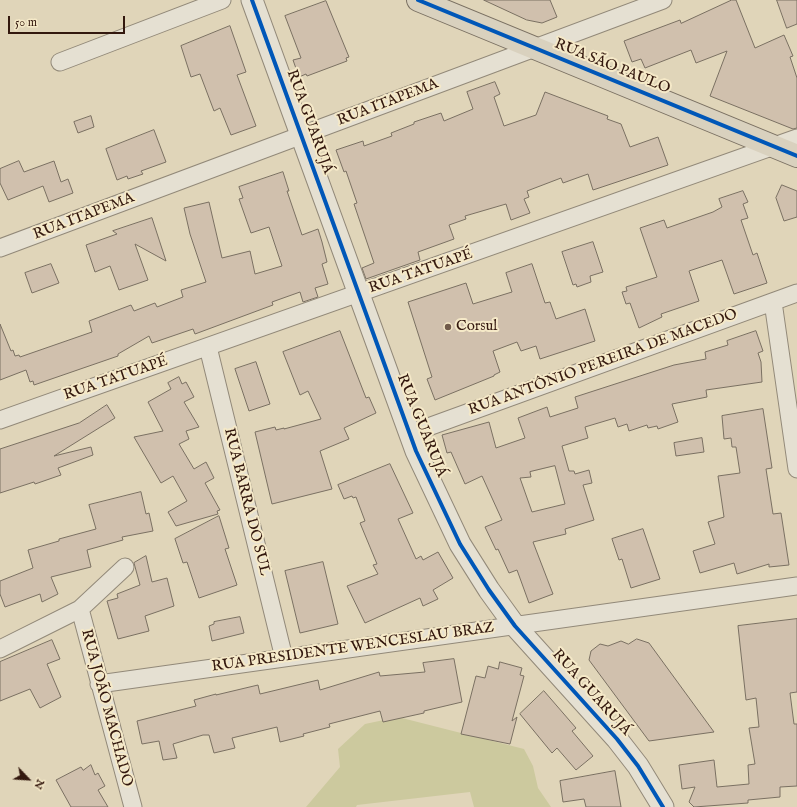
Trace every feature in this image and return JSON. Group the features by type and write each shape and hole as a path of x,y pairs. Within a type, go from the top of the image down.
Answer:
{"main road":[{"name":"RUA SÃO PAULO","path":"418,0 797,156"}],"street":[{"path":"60,62 222,0"},
{"name":"RUA GUARUJÁ","path":"252,0 409,434 437,499 460,544 489,590 515,626 617,739 638,766 663,807"},
{"name":"RUA ITAPEMA","path":"0,248 663,0"},
{"name":"RUA TATUAPÉ","path":"0,420 797,138"},
{"name":"RUA ANTÔNIO PEREIRA DE MACEDO","path":"409,434 797,293"},
{"path":"773,302 797,469"},
{"name":"RUA BARRA DO SUL","path":"208,347 284,658"},
{"path":"0,649 80,609 125,567"},
{"name":"RUA PRESIDENTE WENCESLAU BRAZ","path":"99,684 797,586"},
{"name":"RUA JOÃO MACHADO","path":"80,609 132,807"}],"shaded area":[{"path":"398,717 524,749 533,766 538,788 551,807 474,807 470,792 357,805 356,807 306,807 340,767 338,749 365,724"}],"building":[{"path":"484,0 550,0 557,17 542,23 527,20"},
{"path":"732,0 736,0 755,48 784,35 793,56 790,57 797,78 797,128 793,129 710,96 727,51 696,63 691,50 645,68 641,59 632,62 624,41 680,20 681,23"},
{"path":"777,0 797,0 797,24 787,28"},
{"path":"326,1 349,57 346,58 347,61 307,76 306,74 299,77 293,60 301,58 285,16"},
{"path":"230,26 246,72 237,75 256,126 231,135 220,108 214,111 200,74 191,77 181,46"},
{"path":"495,82 500,94 494,97 504,126 536,115 545,92 608,116 607,119 621,124 630,147 658,137 668,165 593,190 588,174 563,183 561,178 527,191 529,197 524,199 530,213 511,220 506,204 465,216 466,219 449,225 454,239 418,252 420,260 366,279 362,268 374,263 354,204 357,203 346,171 344,172 336,150 363,141 364,146 392,136 391,133 414,124 414,122 441,113 444,121 473,109 467,92"},
{"path":"91,116 94,127 78,133 74,122"},
{"path":"154,130 166,162 141,171 143,174 128,179 127,176 117,180 106,149"},
{"path":"19,161 24,172 54,161 61,182 68,179 73,193 49,202 43,186 8,200 0,183 0,169"},
{"path":"283,172 289,191 287,191 302,235 318,229 322,242 327,262 322,264 328,284 315,288 318,297 303,302 300,292 272,302 273,305 195,334 193,329 152,343 149,336 118,354 118,356 34,385 33,381 30,382 26,370 0,380 0,324 11,351 13,350 15,356 19,355 20,357 92,332 89,321 131,305 134,311 155,303 157,307 183,297 181,290 206,282 190,234 184,208 209,202 222,258 250,251 255,274 282,266 269,227 251,233 239,199 243,198 239,187"},
{"path":"782,185 797,191 797,217 784,221 776,198"},
{"path":"743,191 748,202 743,204 748,218 741,220 753,255 757,253 767,283 734,294 722,260 689,271 699,301 661,314 662,317 639,328 630,303 626,304 622,292 627,291 626,287 657,277 640,228 664,220 667,228 713,212 722,207 719,199"},
{"path":"152,218 166,261 135,244 148,280 119,290 110,266 95,272 86,245 117,234 113,231"},
{"path":"593,242 603,272 590,276 591,282 577,287 576,284 573,285 562,252"},
{"path":"51,264 59,283 32,293 25,273"},
{"path":"532,264 545,303 550,302 556,319 585,309 595,341 540,359 536,346 521,351 517,342 493,351 500,372 494,376 435,400 427,379 432,377 408,302 466,283 473,304 512,292 506,273"},
{"path":"340,331 366,398 369,397 376,413 344,428 349,439 320,451 332,489 272,504 255,432 275,427 276,430 284,429 321,419 308,391 300,395 283,352"},
{"path":"756,331 763,351 758,353 761,362 762,382 706,390 707,397 672,404 678,422 658,429 657,426 648,428 647,425 629,431 627,424 618,427 615,418 585,427 588,438 562,446 569,471 574,471 575,474 589,470 592,483 583,485 594,520 565,529 566,534 533,542 553,594 529,603 517,570 509,573 498,549 496,550 485,527 502,520 482,476 465,484 451,452 447,453 442,435 489,422 496,448 525,438 518,418 547,407 550,417 578,408 575,397 674,365 706,359 705,352 728,345 727,341","holes":["555,466 565,504 532,512 520,478 531,477 530,472"]},
{"path":"256,362 270,404 249,411 235,369"},
{"path":"179,377 182,384 186,382 194,397 184,402 199,427 186,431 189,439 179,444 194,469 206,462 214,478 205,483 220,510 217,511 218,514 176,526 168,512 187,501 173,476 161,483 134,437 163,431 148,402 171,389 168,383"},
{"path":"107,405 115,418 54,456 91,447 93,455 58,468 61,475 35,484 34,482 0,493 0,449 79,423"},
{"path":"763,409 772,468 766,469 773,514 781,513 789,565 769,567 769,564 737,574 734,563 700,573 693,551 715,544 708,522 724,517 718,476 740,473 736,447 732,447 731,438 724,439 722,416"},
{"path":"702,438 704,452 676,456 674,443"},
{"path":"390,464 413,513 398,519 416,559 421,556 423,560 438,552 453,578 433,590 438,599 423,606 420,598 365,623 347,586 378,574 373,565 377,564 360,523 365,521 356,497 353,498 352,496 344,499 338,485"},
{"path":"141,492 146,514 149,513 153,531 122,537 123,540 87,550 91,567 51,577 58,594 42,602 40,594 5,607 0,594 0,581 33,568 28,550 59,541 59,539 96,529 89,505"},
{"path":"219,516 229,548 225,549 237,585 199,598 187,562 183,563 175,539"},
{"path":"643,529 660,579 631,588 622,559 619,560 612,539"},
{"path":"146,556 152,582 167,578 174,606 145,616 149,631 118,639 107,601 118,598 117,594 140,585 134,563"},
{"path":"323,562 338,624 300,633 285,571"},
{"path":"240,617 244,633 212,641 209,626 214,624 214,622"},
{"path":"797,619 797,692 790,693 794,724 797,724 797,786 780,787 780,797 748,800 748,803 694,807 689,802 695,787 682,789 679,765 714,760 717,787 749,784 748,765 755,764 749,728 759,727 756,698 746,700 738,626"},
{"path":"637,639 649,643 714,732 649,741 589,660 591,651 600,644 608,646 621,641 628,644"},
{"path":"52,640 60,659 47,664 61,697 40,708 30,689 0,701 0,662"},
{"path":"454,659 462,702 424,711 424,713 383,722 380,711 329,724 330,727 280,742 277,727 232,738 235,748 214,753 209,735 203,735 173,744 177,758 163,760 159,741 142,744 137,721 196,706 194,700 216,694 258,685 260,694 318,680 320,690 379,672 380,676 425,672 423,663"},
{"path":"500,662 522,668 520,675 524,676 512,721 517,717 510,744 461,734 476,676 485,678 488,666 498,669"},
{"path":"544,691 576,728 572,731 593,756 576,770 557,748 552,753 520,714"},
{"path":"91,765 95,775 98,773 105,786 98,790 108,807 71,807 56,780 81,767 83,770"},
{"path":"615,771 621,807 586,807 584,799 563,802 560,781"}],"cycle path":[{"path":"252,0 416,451 460,544 489,590 515,626 617,739 638,766 663,807"},
{"path":"418,0 797,156"}],"place":[{"name":"Corsul","path":"448,327"}]}
